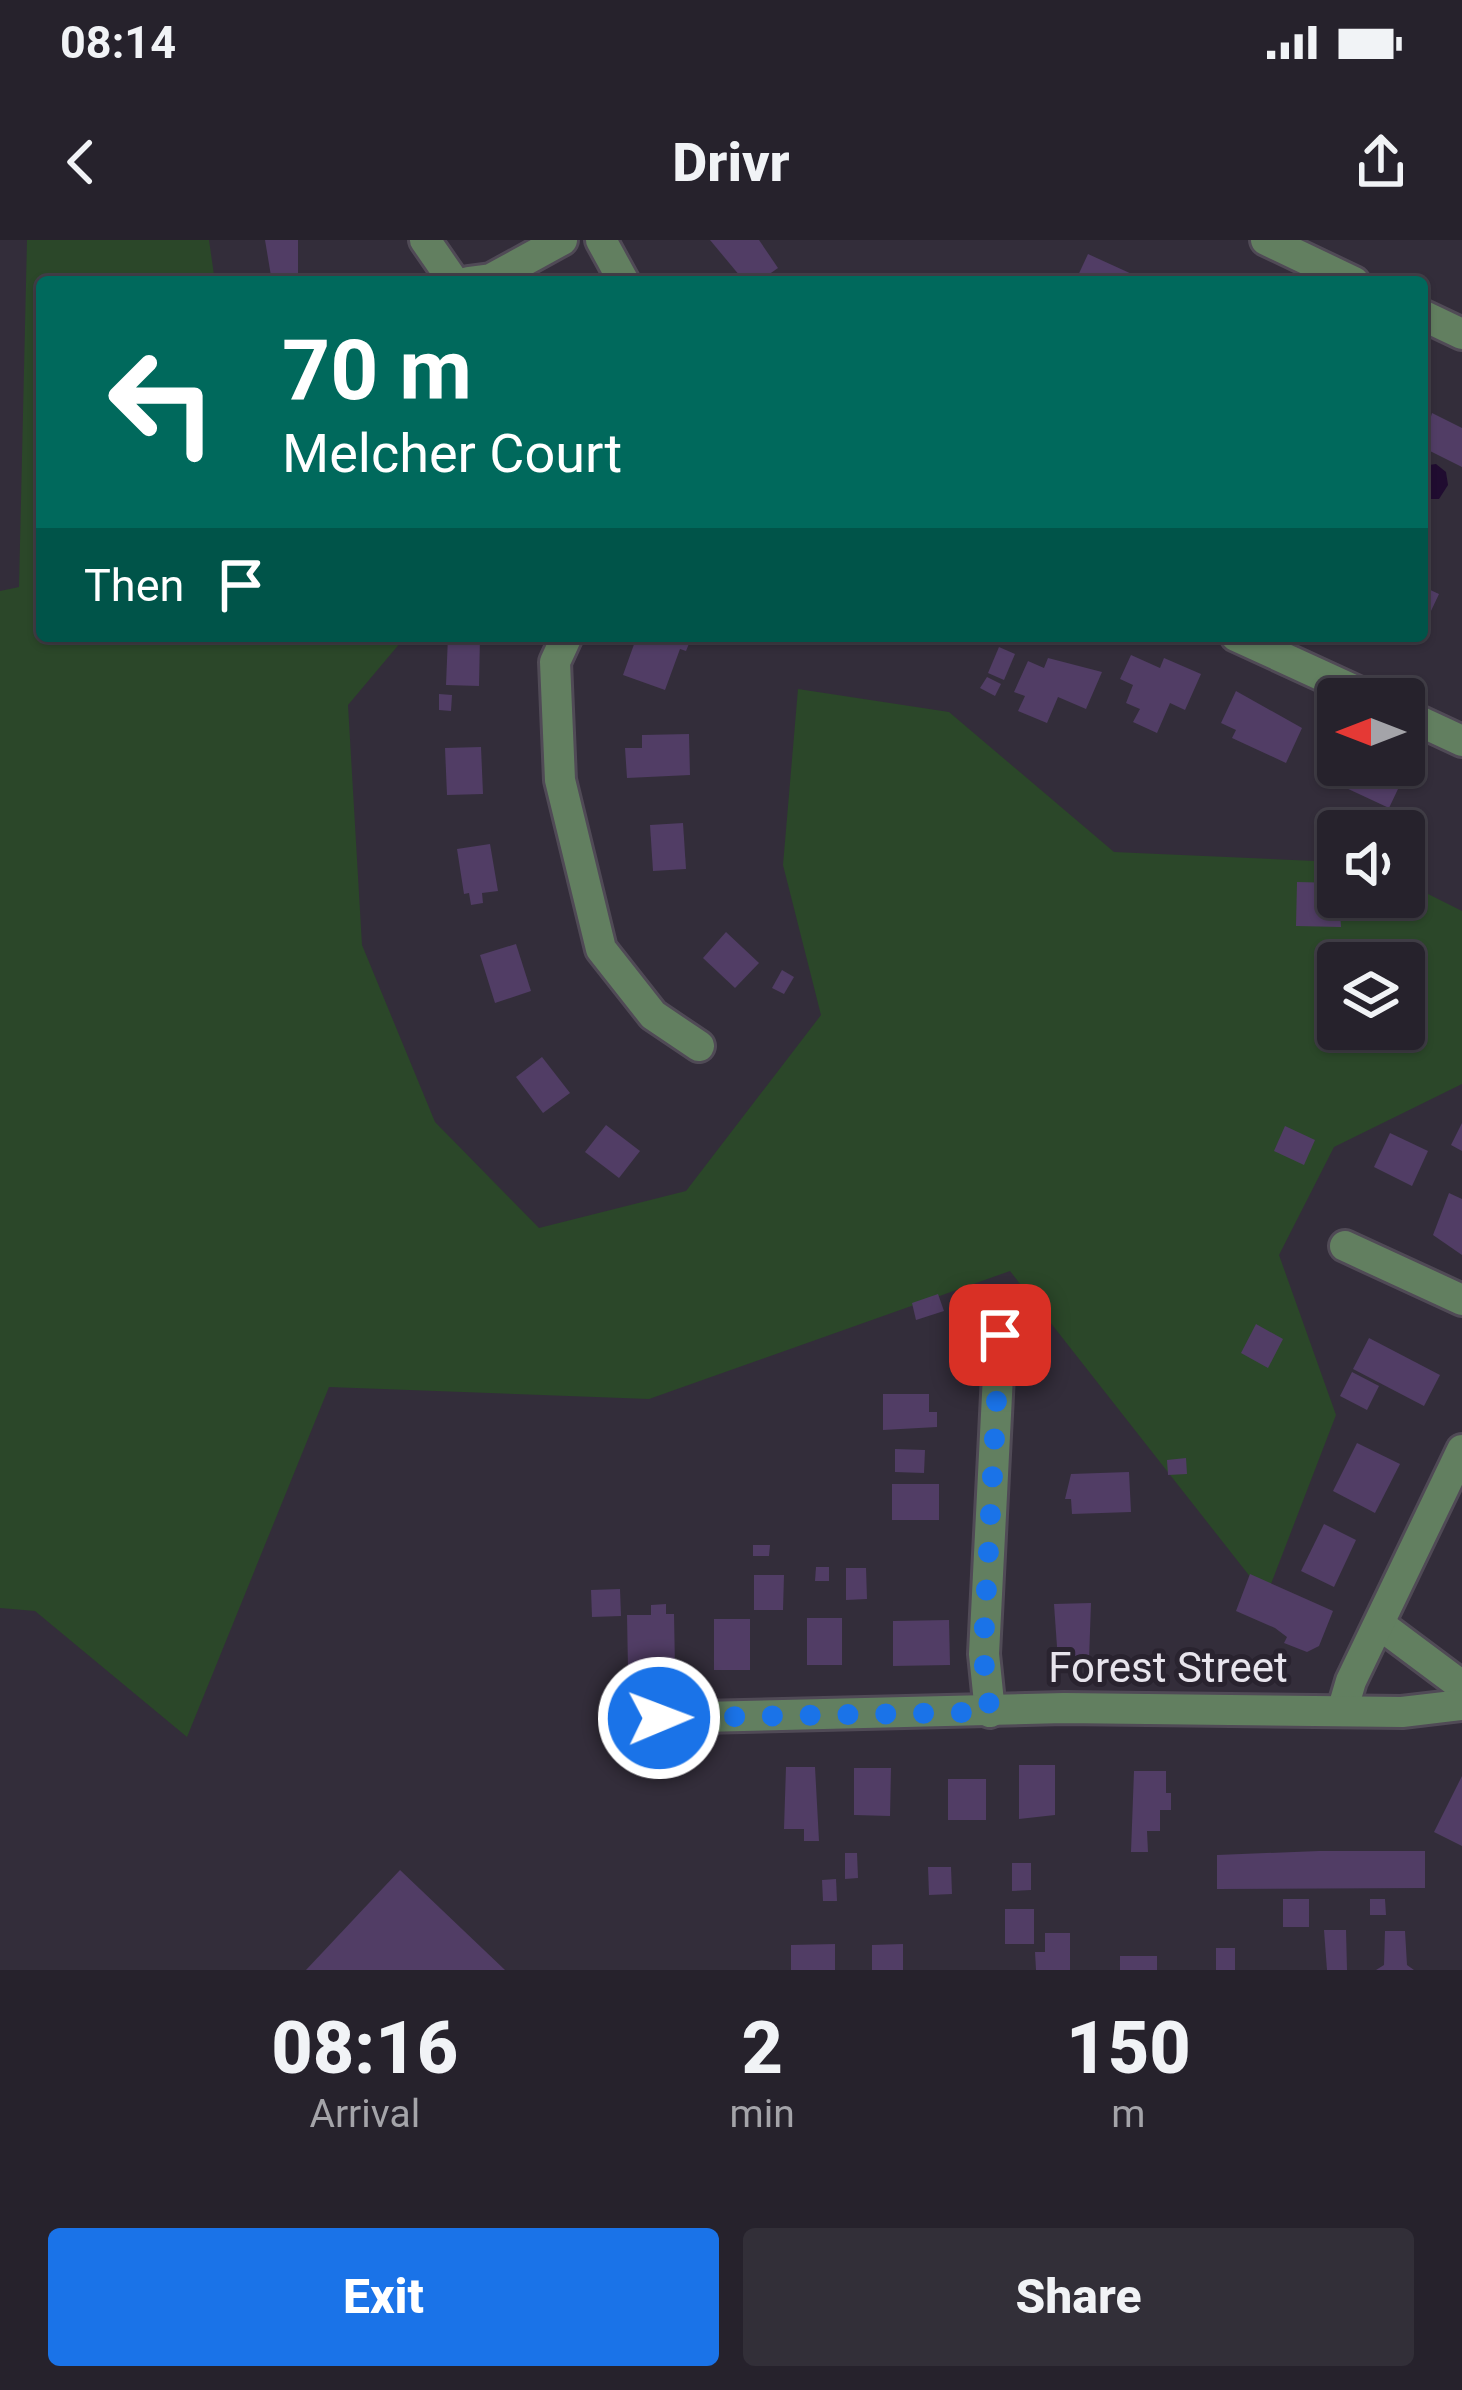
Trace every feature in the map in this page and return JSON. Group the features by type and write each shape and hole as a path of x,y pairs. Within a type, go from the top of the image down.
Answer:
{"street":[{"path":"425,240 431,256 449,276"},
{"path":"496,276 562,240"},
{"path":"601,240 621,276"},
{"path":"1267,240 1342,276"},
{"path":"1428,318 1462,334"},
{"path":"564,642 555,662 560,780 601,949 653,1015 700,1046"},
{"path":"1249,642 1327,678"},
{"path":"1425,724 1462,741"},
{"path":"1345,1246 1462,1300"},
{"path":"990,1712 983,1654 1000,1335"},
{"path":"1343,1708 1462,1450"},
{"path":"1379,1624 1462,1686"},
{"name":"Forest Street","path":"659,1718 1343,1708 1402,1712 1462,1705"}],"green space":[{"path":"27,240 209,240 214,276 36,276 36,642 401,642 348,705 362,945 435,1122 539,1228 686,1191 821,1015 783,865 798,689 949,712 1114,852 1317,861 1317,918 1425,918 1425,892 1462,911 1462,1084 1334,1147 1279,1255 1336,1415 1266,1597 1010,1271 649,1399 329,1387 187,1737 35,1611 0,1608 0,591 19,587"}],"shaded area":[{"path":"1436,464 1446,472 1448,485 1439,499 1428,499 1428,465"}],"building":[{"path":"265,240 298,240 298,276 271,276"},
{"path":"710,240 759,240 778,268 767,276 740,276"},
{"path":"1088,254 1135,276 1078,276"},
{"path":"1432,413 1462,428 1462,467 1428,450"},
{"path":"1428,589 1439,594 1428,617"},
{"path":"448,642 480,642 479,686 446,685"},
{"path":"635,642 690,642 686,651 680,649 665,690 623,675"},
{"path":"999,647 1015,654 1004,680 988,673"},
{"path":"1131,655 1160,668 1164,658 1201,674 1185,710 1170,703 1157,733 1133,722 1140,709 1126,703 1133,685 1120,679"},
{"path":"1048,658 1102,672 1086,709 1058,697 1047,723 1018,711 1025,696 1014,692 1028,661 1044,668"},
{"path":"987,677 1001,684 995,696 980,688"},
{"path":"1236,691 1302,728 1286,763 1232,738 1236,730 1221,723"},
{"path":"439,694 452,695 451,711 439,710"},
{"path":"689,734 690,775 627,778 625,748 642,748 642,735"},
{"path":"481,747 483,794 447,795 445,748"},
{"path":"1392,786 1398,789 1389,808 1344,787"},
{"path":"683,823 686,869 653,871 650,825"},
{"path":"490,844 498,891 482,893 483,903 471,905 469,893 464,894 457,849"},
{"path":"1297,882 1317,882 1317,918 1340,918 1341,927 1296,926"},
{"path":"726,932 759,963 735,988 703,958"},
{"path":"516,944 531,991 495,1003 480,955"},
{"path":"782,970 794,977 784,994 772,988"},
{"path":"542,1057 570,1093 543,1113 516,1077"},
{"path":"1462,1123 1462,1151 1451,1145"},
{"path":"606,1125 640,1151 619,1178 585,1152"},
{"path":"1285,1126 1315,1140 1304,1165 1274,1151"},
{"path":"1390,1133 1428,1151 1412,1186 1374,1167"},
{"path":"1449,1193 1462,1199 1462,1255 1433,1235"},
{"path":"938,1294 944,1311 916,1320 912,1303"},
{"path":"1256,1324 1283,1339 1268,1368 1241,1353"},
{"path":"1369,1338 1440,1375 1424,1406 1353,1369"},
{"path":"1352,1372 1379,1386 1367,1410 1340,1396"},
{"path":"883,1394 929,1394 929,1412 937,1412 937,1427 883,1430"},
{"path":"1357,1443 1400,1464 1375,1513 1333,1491"},
{"path":"895,1449 925,1450 924,1473 895,1472"},
{"path":"1186,1458 1187,1474 1168,1475 1167,1460"},
{"path":"1129,1472 1131,1512 1072,1514 1071,1499 1065,1499 1071,1474"},
{"path":"892,1484 939,1484 939,1520 892,1520"},
{"path":"1324,1524 1356,1540 1334,1587 1301,1571"},
{"path":"753,1545 770,1545 769,1556 753,1556"},
{"path":"816,1567 829,1567 829,1581 815,1581"},
{"path":"846,1568 866,1568 867,1599 846,1600"},
{"path":"1250,1574 1333,1611 1319,1646 1307,1652 1284,1643 1287,1637 1275,1628 1236,1611"},
{"path":"754,1575 784,1575 783,1610 754,1610"},
{"path":"620,1589 621,1616 592,1617 591,1590"},
{"path":"1091,1603 1089,1660 1058,1661 1054,1604"},
{"path":"666,1604 666,1614 674,1614 675,1668 628,1669 627,1615 651,1615 651,1605"},
{"path":"807,1618 842,1618 842,1665 807,1665"},
{"path":"714,1619 750,1619 750,1670 714,1670"},
{"path":"949,1620 950,1665 893,1666 893,1621"},
{"path":"1019,1765 1055,1765 1055,1815 1019,1819"},
{"path":"786,1767 815,1767 819,1841 804,1841 804,1829 784,1829"},
{"path":"854,1768 891,1768 890,1816 854,1815"},
{"path":"1134,1771 1166,1771 1166,1793 1171,1793 1171,1810 1160,1810 1160,1831 1147,1831 1148,1852 1131,1852"},
{"path":"1462,1776 1462,1846 1434,1832"},
{"path":"948,1779 986,1779 986,1820 948,1820"},
{"path":"1425,1851 1425,1888 1217,1889 1217,1855"},
{"path":"845,1853 857,1853 858,1878 845,1879"},
{"path":"1012,1863 1031,1863 1031,1890 1012,1891"},
{"path":"928,1867 951,1867 952,1894 929,1895"},
{"path":"400,1870 505,1970 306,1970"},
{"path":"836,1879 837,1901 823,1901 822,1880"},
{"path":"1283,1899 1309,1899 1309,1927 1283,1927"},
{"path":"1370,1899 1385,1899 1386,1915 1370,1915"},
{"path":"1005,1909 1034,1909 1034,1944 1005,1944"},
{"path":"1324,1930 1346,1930 1347,1970 1327,1970"},
{"path":"1385,1931 1405,1931 1407,1965 1414,1970 1376,1970 1384,1965"},
{"path":"1045,1933 1070,1933 1070,1970 1036,1970 1035,1952 1045,1952"},
{"path":"835,1944 835,1970 791,1970 791,1945"},
{"path":"903,1944 903,1970 872,1970 872,1945"},
{"path":"1216,1948 1235,1948 1235,1970 1216,1970"},
{"path":"1120,1956 1157,1956 1157,1970 1120,1970"}],"route":[{"path":"659,1718 990,1712 983,1654 1000,1335"}]}
